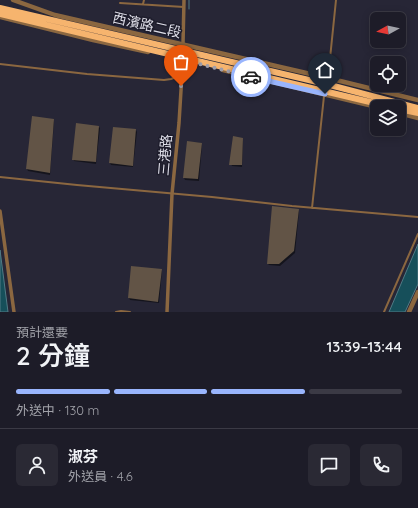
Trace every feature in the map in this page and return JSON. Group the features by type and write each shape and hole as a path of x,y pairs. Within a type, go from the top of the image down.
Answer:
{"highway":[{"path":"0,8 326,84 418,108"},
{"path":"0,14 370,102"},
{"path":"406,110 418,113"}],"street":[{"name":"西濱路二段","path":"13,0 55,15 418,100"},
{"name":"三港路","path":"167,312 172,194 184,60 184,0"},
{"name":"西濱路二段","path":"0,17 370,105"},
{"path":"325,94 328,78"},
{"path":"406,115 418,118"},
{"path":"0,211 14,312"},
{"path":"409,312 418,292"}],"lane":[{"path":"328,78 336,0"},
{"path":"120,3 184,8"},
{"path":"0,64 87,74 164,80 171,79 182,74"},
{"path":"312,208 325,94"},
{"path":"0,177 418,217"},
{"path":"384,312 418,234"},
{"path":"116,312 130,312"}],"shaded area":[{"path":"418,244 418,284 405,312 389,312"},
{"path":"0,250 8,312 0,312"}],"building":[{"path":"32,116 54,119 50,173 26,169"},
{"path":"76,123 99,126 96,162 72,160"},
{"path":"113,127 136,129 133,166 109,163"},
{"path":"233,136 243,138 242,165 229,165"},
{"path":"187,141 202,143 198,179 183,178"},
{"path":"272,206 299,209 294,251 279,264 267,264"},
{"path":"131,266 162,269 158,302 128,298"}],"waterway":[{"path":"189,0 189,9"}],"way so far":[{"path":"181,86 184,60 251,77"}],"route":[{"path":"251,77 325,94"}]}
